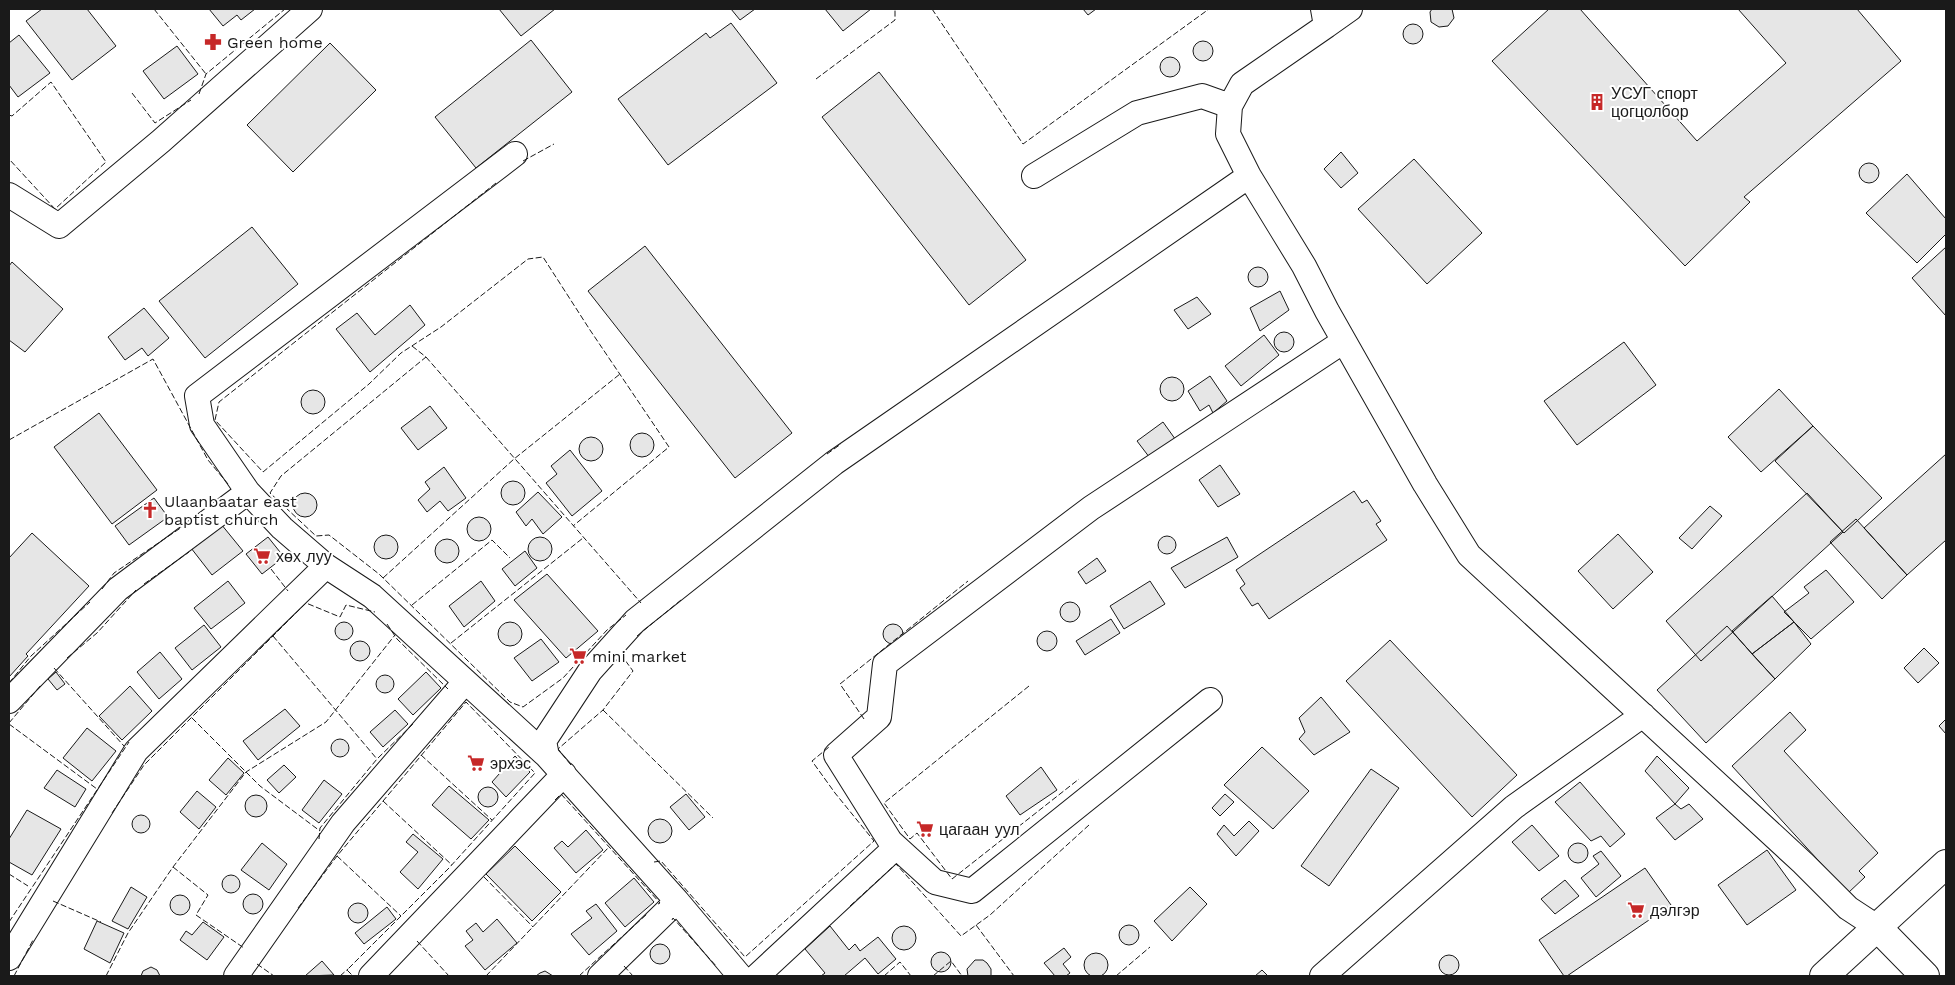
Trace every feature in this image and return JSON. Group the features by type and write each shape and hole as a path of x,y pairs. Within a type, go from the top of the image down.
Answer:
{"main road":[{"path":"1824,976 1946,864"},
{"path":"1877,928 1925,976"}],"street":[{"path":"9,195 58,226 161,141 310,9"},
{"path":"1350,9 1324,18 1242,84 1230,106 1228,134 1249,176 1304,266 1425,484 1469,555 1802,863 1848,908 1877,928"},
{"path":"1034,176 1138,113 1202,96 1230,106"},
{"path":"515,154 197,396 202,425 248,492 282,528 326,566 372,596 547,756 677,901 740,976"},
{"path":"547,756 544,741 590,671 635,621 834,463 1249,176"},
{"path":"1210,700 972,892 935,882 890,841 836,755 879,717 885,664 1090,508 1344,341"},
{"path":"9,701 118,589 248,492"},
{"path":"9,958 136,751 326,566"},
{"path":"236,976 343,823 465,682"},
{"path":"1322,976 1514,807 1643,715"},
{"path":"372,976 564,774"},
{"path":"757,976 896,847"},
{"path":"600,976 677,901"}],"building":[{"path":"42,9 87,9 116,46 72,80 26,21"},
{"path":"209,9 255,9 241,20 237,15 223,26"},
{"path":"499,9 555,9 521,36"},
{"path":"731,9 755,9 740,20"},
{"path":"825,9 871,9 843,31"},
{"path":"1083,9 1096,9 1088,15"},
{"path":"1432,9 1452,9 1454,18 1448,26 1439,27 1431,22 1430,12"},
{"name":"УСУГ спорт цогцолбор","path":"1549,9 1580,9 1697,141 1786,63 1738,9 1857,9 1901,61 1744,197 1750,202 1685,266 1492,61"},
{"path":"731,23 777,83 668,165 618,99 706,33 710,38"},
{"path":"1413,24 1420,27 1423,34 1420,41 1413,44 1406,41 1403,34 1406,27"},
{"path":"19,35 50,73 18,97 9,85 9,43"},
{"path":"531,40 572,92 476,168 435,117"},
{"path":"1203,41 1210,44 1213,51 1210,58 1203,61 1196,58 1193,51 1196,44"},
{"path":"330,43 376,90 293,172 247,125"},
{"path":"177,46 198,74 164,99 143,71"},
{"path":"1170,57 1177,60 1180,67 1177,74 1170,77 1163,74 1160,67 1163,60"},
{"path":"879,72 1026,260 969,305 822,117"},
{"path":"1341,152 1358,173 1341,188 1324,169"},
{"path":"1414,159 1482,233 1427,284 1358,209"},
{"path":"1869,163 1876,166 1879,173 1876,180 1869,183 1862,180 1859,173 1862,166"},
{"path":"1907,174 1946,219 1946,234 1917,263 1866,213"},
{"path":"252,227 298,284 205,358 159,301"},
{"path":"645,246 792,433 735,478 588,291"},
{"path":"1946,247 1946,316 1912,278"},
{"path":"12,262 63,309 25,352 9,340 9,266"},
{"path":"1258,267 1265,270 1268,277 1265,284 1258,287 1251,284 1248,277 1251,270"},
{"path":"1280,291 1289,310 1260,331 1250,308"},
{"path":"1197,297 1211,314 1188,329 1174,310"},
{"path":"410,305 425,325 370,372 336,329 357,313 375,335"},
{"path":"144,308 169,338 148,356 142,348 125,360 108,337"},
{"path":"1284,332 1291,335 1294,342 1291,349 1284,352 1277,349 1274,342 1277,335"},
{"path":"1264,335 1279,355 1241,386 1225,366"},
{"path":"1624,342 1656,385 1577,445 1544,401"},
{"path":"1210,376 1227,401 1213,413 1209,405 1200,411 1188,391"},
{"path":"1172,377 1180,381 1184,389 1180,397 1172,401 1164,397 1160,389 1164,381"},
{"path":"1779,389 1813,426 1761,472 1728,437"},
{"path":"313,390 318,391 324,397 324,407 318,413 313,414 308,413 302,407 301,402 302,397 308,391"},
{"path":"430,406 447,428 418,450 401,428"},
{"path":"99,413 157,490 112,524 54,447"},
{"path":"1163,422 1178,443 1153,462 1137,441"},
{"path":"1813,426 1882,498 1844,533 1775,461"},
{"path":"642,433 647,434 653,440 653,450 647,456 642,457 637,456 631,450 630,445 631,440 637,434"},
{"path":"591,437 596,438 602,444 602,454 596,460 591,461 586,460 580,454 579,449 580,444 586,438"},
{"path":"570,450 602,491 572,516 546,483 557,474 551,466"},
{"path":"1946,454 1946,540 1907,575 1864,528"},
{"path":"1220,465 1240,494 1218,507 1199,480"},
{"path":"444,467 466,498 448,511 440,501 427,512 418,500 430,489 425,482"},
{"path":"513,481 518,482 524,488 524,498 518,504 513,505 508,504 502,498 501,493 502,488 508,482"},
{"path":"1354,491 1362,503 1367,500 1381,521 1376,524 1387,540 1269,619 1258,603 1252,606 1240,588 1245,584 1236,570"},
{"path":"538,492 562,517 543,534 532,519 526,526 516,512"},
{"path":"305,493 310,494 316,500 316,510 310,516 305,517 300,516 294,510 293,505 294,500 300,494"},
{"path":"1807,493 1843,532 1701,661 1666,621"},
{"path":"154,498 168,517 129,545 115,526"},
{"path":"1710,506 1722,516 1692,549 1679,538"},
{"path":"479,517 484,518 490,524 490,534 484,540 479,541 474,540 468,534 467,529 468,524 474,518"},
{"path":"1856,519 1907,575 1882,599 1830,542"},
{"path":"221,524 243,551 212,575 191,548"},
{"path":"32,533 89,586 26,654 28,656 9,677 9,558"},
{"path":"1618,534 1653,572 1613,609 1578,571"},
{"path":"386,535 391,536 397,542 397,552 391,558 386,559 381,558 375,552 374,547 375,542 381,536"},
{"path":"1163,536 1171,536 1176,541 1174,552 1163,554 1158,549 1158,541"},
{"path":"268,537 284,557 262,574 246,554"},
{"path":"540,537 545,538 551,544 551,554 545,560 540,561 535,560 529,554 528,549 529,544 535,538"},
{"path":"1227,537 1238,557 1185,588 1171,568"},
{"path":"447,539 452,540 458,546 458,556 452,562 447,563 442,562 436,556 435,551 436,546 442,540"},
{"path":"525,551 537,568 515,586 502,569"},
{"path":"1097,558 1106,571 1086,584 1078,572"},
{"path":"1826,570 1854,602 1811,639 1784,612 1809,593 1804,587"},
{"path":"547,574 598,631 566,658 514,600"},
{"path":"228,581 245,603 211,629 194,608"},
{"path":"481,581 495,601 464,627 449,606"},
{"path":"1150,581 1165,604 1124,629 1110,606"},
{"path":"1772,596 1794,622 1752,654 1732,631"},
{"path":"1070,602 1077,605 1080,612 1077,619 1070,622 1063,619 1060,612 1063,605"},
{"path":"1111,619 1120,633 1085,655 1076,641"},
{"path":"340,622 348,622 353,627 351,638 340,640 335,635 335,627"},
{"path":"510,622 515,623 521,629 521,639 515,645 510,646 505,645 499,639 498,634 499,629 505,623"},
{"path":"1794,622 1811,644 1775,679 1752,654"},
{"path":"889,624 897,624 903,630 903,638 897,644 889,644 883,638 883,630"},
{"path":"204,625 221,647 192,670 175,648"},
{"path":"1727,626 1775,679 1706,743 1657,690"},
{"path":"1047,631 1054,634 1057,641 1054,648 1047,651 1040,648 1037,641 1040,634"},
{"path":"541,639 559,662 532,681 514,658"},
{"path":"1390,640 1517,775 1472,817 1346,681"},
{"path":"360,641 367,644 370,651 367,658 360,661 353,658 350,651 353,644"},
{"path":"1924,648 1939,663 1918,683 1904,668"},
{"path":"160,652 182,679 159,699 137,672"},
{"path":"56,672 65,684 57,690 48,679"},
{"path":"426,672 441,688 413,715 398,699"},
{"path":"381,675 389,675 394,680 392,691 381,693 376,688 376,680"},
{"path":"130,686 152,711 122,740 99,716"},
{"path":"1321,697 1350,732 1314,755 1299,739 1305,732 1299,718"},
{"path":"285,709 300,726 258,760 243,741"},
{"path":"395,710 408,724 383,747 370,732"},
{"path":"1790,712 1806,730 1784,751 1878,853 1859,871 1865,877 1848,893 1732,766"},
{"path":"1946,719 1946,734 1939,726"},
{"path":"87,728 116,751 92,781 63,758"},
{"path":"336,739 344,739 349,744 347,755 336,757 331,752 331,744"},
{"path":"1262,747 1309,791 1273,829 1224,785"},
{"path":"515,756 530,772 506,797 492,782"},
{"path":"1657,756 1689,788 1675,804 1645,771"},
{"path":"228,758 244,773 226,795 209,780"},
{"path":"284,765 296,777 279,793 267,780"},
{"path":"1041,767 1057,790 1020,815 1006,796"},
{"path":"1371,769 1399,788 1329,886 1301,866"},
{"path":"57,770 86,789 75,807 44,788"},
{"path":"324,780 342,794 319,823 302,810"},
{"path":"1580,782 1625,834 1610,847 1601,836 1591,841 1555,802"},
{"path":"449,786 489,820 471,839 432,805"},
{"path":"488,787 495,790 498,797 495,804 488,807 481,804 478,797 481,790"},
{"path":"197,791 216,807 199,829 180,812"},
{"path":"686,794 705,817 689,830 670,807"},
{"path":"1225,794 1234,802 1220,816 1212,808"},
{"path":"256,795 264,798 267,806 264,814 256,817 248,814 245,806 248,798"},
{"path":"1675,804 1681,809 1689,804 1703,819 1675,840 1656,818"},
{"path":"27,810 61,829 32,875 9,862 9,839"},
{"path":"137,815 145,815 150,820 148,831 137,833 132,828 132,820"},
{"path":"660,819 665,820 671,826 671,836 665,842 660,843 655,842 649,836 648,831 649,826 655,820"},
{"path":"1249,821 1259,831 1236,856 1217,834 1224,825 1234,836"},
{"path":"1532,825 1559,856 1539,871 1512,842"},
{"path":"586,830 603,850 576,873 554,848 562,841 568,847"},
{"path":"413,834 443,859 418,889 400,872 418,852 406,842"},
{"path":"262,843 287,864 269,890 241,870"},
{"path":"1578,843 1585,846 1588,853 1585,860 1578,863 1571,860 1568,853 1571,846"},
{"path":"515,846 561,892 532,921 486,874"},
{"path":"1767,850 1796,890 1747,925 1718,885"},
{"path":"1601,851 1621,876 1596,897 1581,878 1599,864 1593,856"},
{"path":"1645,868 1671,905 1567,976 1564,976 1539,940"},
{"path":"227,875 235,875 240,880 238,891 227,893 222,888 222,880"},
{"path":"634,878 654,902 625,927 605,903"},
{"path":"1565,880 1579,896 1555,914 1541,899"},
{"path":"131,887 147,897 128,929 112,921"},
{"path":"1190,887 1207,904 1172,941 1154,921"},
{"path":"253,894 260,897 263,904 260,911 253,914 246,911 243,904 246,897"},
{"path":"180,895 187,898 190,905 187,912 180,915 173,912 170,905 173,898"},
{"path":"358,903 365,906 368,913 365,920 358,923 351,920 348,913 351,906"},
{"path":"596,904 617,931 589,955 571,934 592,918 586,911"},
{"path":"387,907 396,919 364,944 355,933"},
{"path":"497,919 517,943 485,970 465,946 473,940 466,931 476,923 483,932"},
{"path":"97,921 124,933 110,963 84,949"},
{"path":"203,922 224,937 207,960 180,940 186,931 192,935"},
{"path":"1129,925 1136,928 1139,935 1136,942 1129,945 1122,942 1119,935 1122,928"},
{"path":"830,926 849,950 855,944 860,951 878,937 896,959 878,974 865,958 844,976 821,976 825,973 805,949"},
{"path":"904,926 909,927 915,933 915,943 909,949 904,950 899,949 893,943 892,938 893,933 899,927"},
{"path":"660,944 667,947 670,954 667,961 660,964 653,961 650,954 653,947"},
{"path":"1064,948 1071,957 1063,964 1070,973 1066,976 1055,976 1044,963"},
{"path":"941,952 948,955 951,962 948,969 941,972 934,969 931,962 934,955"},
{"path":"1096,953 1101,954 1107,960 1107,970 1101,976 1096,977 1091,976 1085,970 1084,965 1085,960 1091,954"},
{"path":"1449,955 1456,958 1459,965 1456,972 1449,975 1442,972 1439,965 1442,958"},
{"path":"975,960 983,960 987,963 991,969 991,976 968,976 967,969"},
{"path":"322,961 334,975 305,976"},
{"path":"151,967 157,970 160,976 141,976 143,971"},
{"path":"1262,970 1268,976 1255,976"},
{"path":"545,971 553,976 536,976 540,973"}],"fence":[{"path":"154,9 206,74"},
{"path":"199,94 206,74 285,9"},
{"path":"816,79 895,20 895,9"},
{"path":"932,9 1023,144 1209,9"},
{"path":"9,115 12,116 51,82 106,162 55,209 9,159"},
{"path":"132,93 155,123 191,100"},
{"path":"523,161 554,144"},
{"path":"496,183 219,402 215,420 263,472 369,384 401,353 441,327 528,259 543,257 669,447 573,526"},
{"path":"412,346 426,357 281,476 270,493 316,536 329,535 379,574 510,702 523,707 563,678 607,630 626,615"},
{"path":"426,357 641,603"},
{"path":"9,440 153,359 208,460 228,484"},
{"path":"383,578 514,459 620,374"},
{"path":"827,454 841,444"},
{"path":"102,589 114,573 182,527"},
{"path":"451,643 583,538"},
{"path":"412,605 492,540 510,558"},
{"path":"144,584 189,552"},
{"path":"271,569 288,591"},
{"path":"864,719 840,684 968,581"},
{"path":"67,658 97,633 136,590"},
{"path":"637,636 681,600"},
{"path":"9,683 31,656 90,602"},
{"path":"112,813 144,765 306,603 340,617 346,605 375,612"},
{"path":"387,624 397,639 448,689"},
{"path":"106,976 128,933 173,867 246,772 326,722 395,635"},
{"path":"273,636 377,759"},
{"path":"571,765 558,749 603,710 633,671 619,652"},
{"path":"54,668 124,746"},
{"path":"9,723 41,685"},
{"path":"1029,686 884,803 910,839 917,833 952,879 1079,779"},
{"path":"298,908 337,856 466,702 535,773 449,868 347,970 353,976"},
{"path":"603,710 713,818"},
{"path":"192,718 260,786 320,831"},
{"path":"9,724 97,789"},
{"path":"319,839 320,828 377,759 413,724"},
{"path":"9,922 129,742"},
{"path":"654,862 661,861 745,957 874,841 812,761 829,747"},
{"path":"421,755 492,820"},
{"path":"555,800 561,794 660,903 658,904"},
{"path":"383,801 452,865"},
{"path":"850,906 896,864 961,936 990,915 1089,825"},
{"path":"486,976 609,847"},
{"path":"337,856 401,916"},
{"path":"173,867 208,895 196,915 244,948"},
{"path":"9,874 28,886"},
{"path":"484,877 533,927"},
{"path":"53,901 101,922"},
{"path":"579,976 647,914"},
{"path":"672,920 673,918 717,967"},
{"path":"976,925 1014,976"},
{"path":"14,976 33,940"},
{"path":"417,941 449,976"},
{"path":"1116,976 1150,947"},
{"path":"933,976 951,961 962,976"},
{"path":"884,976 900,962 911,976"},
{"path":"257,964 274,976"},
{"path":"624,966 633,976"},
{"path":"340,976 348,969"}],"place":[{"name":"Green home","path":"213,42"},
{"name":"УСУГ спорт цогцолбор","path":"1597,102"},
{"name":"Ulaanbaatar east baptist church","path":"150,510"},
{"name":"хөх луу","path":"262,556"},
{"name":"mini market","path":"578,656"},
{"name":"эрхэс","path":"476,763"},
{"name":"цагаан уул","path":"925,829"},
{"name":"дэлгэр","path":"1636,910"}]}
